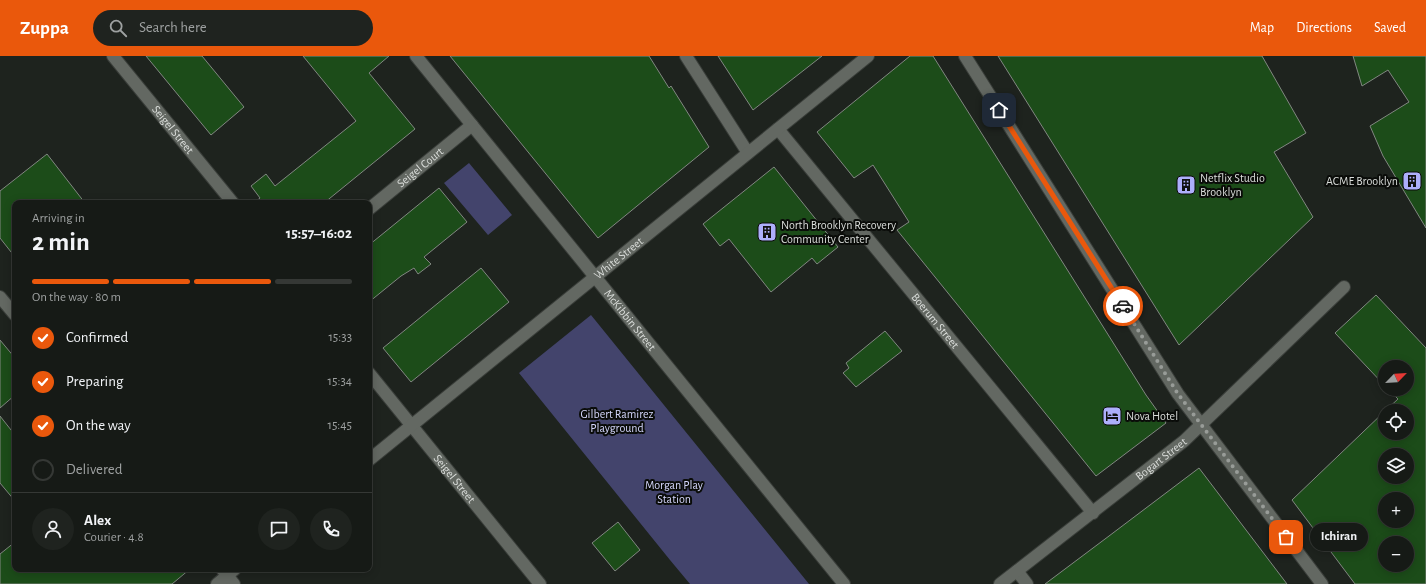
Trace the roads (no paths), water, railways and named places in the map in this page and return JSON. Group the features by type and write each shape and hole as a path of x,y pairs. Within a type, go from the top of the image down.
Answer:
{"street":[{"name":"Seigel Street","path":"113,56 231,200"},
{"name":"McKibbin Street","path":"416,56 844,584"},
{"path":"686,56 748,153"},
{"name":"White Street","path":"372,458 868,56"},
{"path":"965,56 1178,394 1322,584"},
{"name":"Seigel Court","path":"372,207 472,125"},
{"name":"Boerum Street","path":"778,129 1093,513"},
{"name":"Bogart Street","path":"1000,584 1184,441 1344,287"},
{"path":"0,297 12,311"},
{"name":"Seigel Street","path":"372,378 540,584"},
{"path":"1017,571 1027,584"},
{"path":"217,584 230,574"}],"place":[{"name":"ACME Brooklyn","path":"1412,181"},
{"name":"Netflix Studio Brooklyn","path":"1186,185"},
{"name":"North Brooklyn Recovery Community Center","path":"767,232"},
{"name":"Nova Hotel","path":"1112,416"},
{"name":"Ichiran","path":"1286,537"}],"park label":[{"name":"Gilbert Ramirez Playground","path":"617,421"},
{"name":"Morgan Play Station","path":"674,492"}]}
